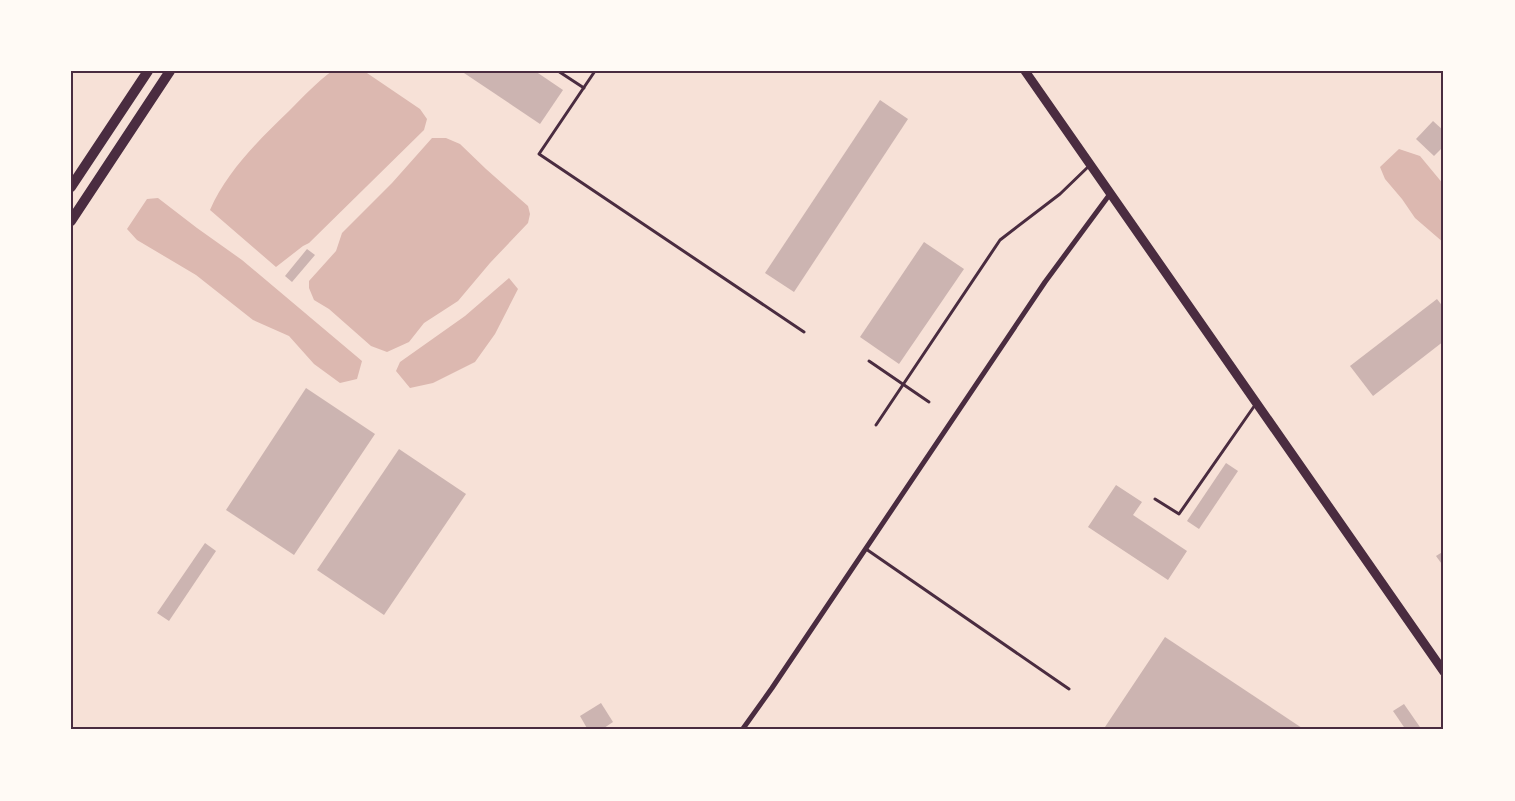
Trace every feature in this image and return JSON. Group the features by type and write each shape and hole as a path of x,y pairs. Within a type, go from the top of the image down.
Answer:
{"main road":[{"path":"71,187 148,71"},
{"path":"71,221 170,71"},
{"path":"1025,71 1444,672"}],"street":[{"path":"742,730 1045,282 1110,194"}],"lane":[{"path":"558,71 584,88"},
{"path":"596,71 539,154 804,332"},
{"path":"876,425 1000,240 1060,194 1090,165"},
{"path":"869,361 930,402"},
{"path":"1155,498 1180,514 1257,404"},
{"path":"866,549 1070,688"}],"shaded area":[{"path":"332,71 364,71 420,109 427,119 424,130 309,243 276,267 210,210 225,182 266,133 320,80"},
{"path":"432,138 446,138 460,144 528,206 530,214 528,223 490,263 458,301 424,323 409,342 387,352 371,346 329,309 314,300 309,288 309,281 336,251 342,233 392,183"},
{"path":"1399,149 1420,156 1444,185 1444,243 1415,218 1385,179 1380,167"},
{"path":"158,198 242,260 362,361 357,379 340,383 314,364 289,336 253,320 196,275 137,240 127,229 147,199"},
{"path":"509,278 518,289 495,334 475,362 433,383 410,388 396,371 400,362 465,316"}],"building":[{"path":"461,71 535,71 563,90 540,124"},
{"path":"880,100 908,119 794,292 765,273"},
{"path":"1433,121 1444,131 1444,146 1434,156 1416,139"},
{"path":"924,242 964,269 899,364 860,337"},
{"path":"307,249 315,255 292,282 285,276"},
{"path":"1437,299 1444,308 1444,341 1373,396 1350,366"},
{"path":"306,388 375,434 294,555 226,510"},
{"path":"399,449 466,494 384,615 317,570"},
{"path":"1226,463 1238,471 1199,529 1187,521"},
{"path":"1116,485 1142,502 1133,515 1187,551 1168,580 1088,527"},
{"path":"205,543 216,551 169,621 157,613"},
{"path":"1444,551 1444,567 1436,556"},
{"path":"1165,637 1305,730 1103,730"},
{"path":"601,703 613,722 601,730 588,730 580,716"},
{"path":"1404,704 1422,730 1406,730 1393,711"}]}
